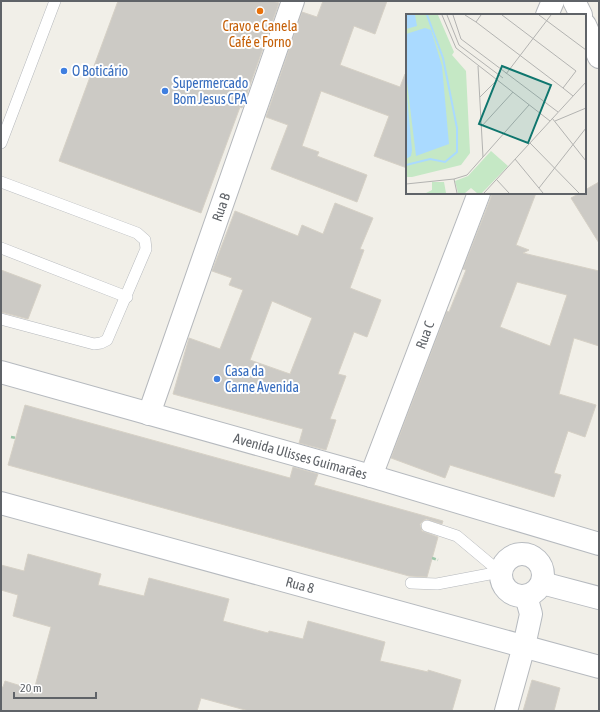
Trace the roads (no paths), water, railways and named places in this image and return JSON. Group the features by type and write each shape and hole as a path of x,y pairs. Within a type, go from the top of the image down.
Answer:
{"main road":[{"name":"Rua B","path":"149,414 293,1"},
{"path":"548,14 553,1"},
{"path":"574,1 580,14"},
{"path":"586,27 599,57"},
{"name":"Rua C","path":"371,476 479,194"},
{"name":"Avenida Ulisses Guimarães","path":"1,372 371,476 540,526 598,539"},
{"name":"Rua 8","path":"1,503 599,667"},
{"path":"531,556 540,526"},
{"path":"506,711 532,614 534,590 543,576 539,563 531,556 520,554 513,556 502,565 500,579 503,585 512,594 534,590 599,598"}],"lane":[{"path":"1,143 55,1"},
{"path":"1,182 137,233 145,240 146,249 127,297 107,340 101,343 94,344 2,320"},
{"path":"1,248 127,297"},
{"path":"427,526 457,536 500,572"},
{"path":"411,583 438,584 500,572"}],"place":[{"name":"Cravo e Canela Café e Forno","path":"260,11"},
{"name":"O Boticário","path":"64,71"},
{"name":"Supermercado Bom Jesus CPA","path":"165,91"},
{"name":"Casa da Carne Avenida","path":"217,379"}]}
